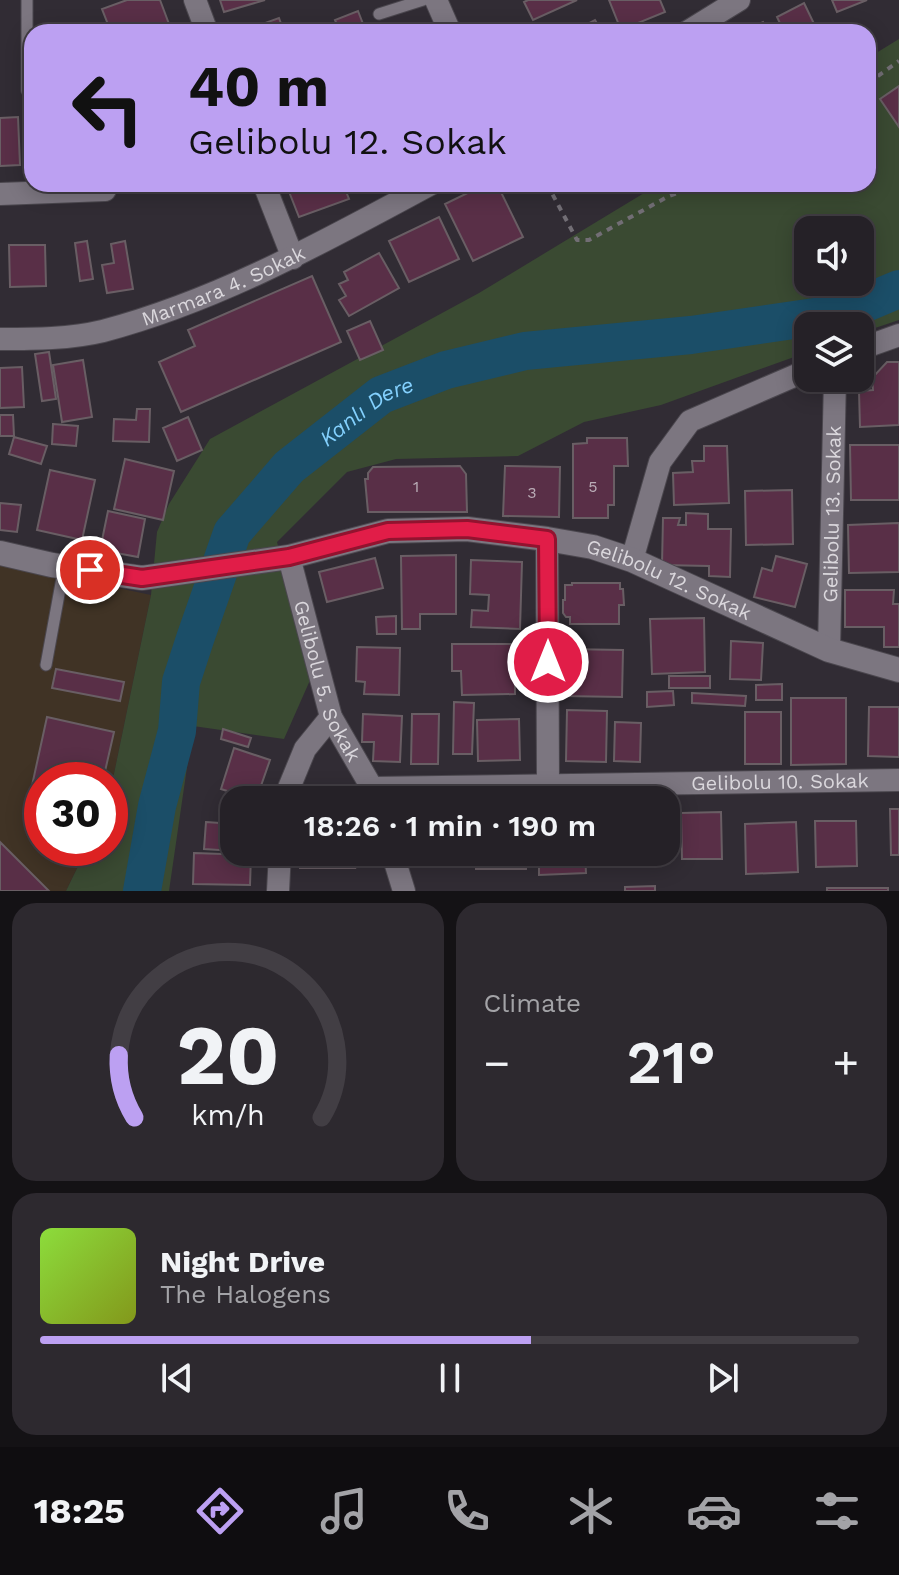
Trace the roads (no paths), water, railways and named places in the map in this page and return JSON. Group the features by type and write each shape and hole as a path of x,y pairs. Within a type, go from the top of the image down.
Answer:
{"street":[{"path":"195,0 204,24"},
{"path":"436,0 446,24"},
{"path":"700,24 739,0"},
{"path":"0,194 52,192"},
{"path":"267,192 293,258"},
{"name":"Marmara 4. Sokak","path":"0,339 45,340 102,331 215,294 293,258 416,192"},
{"path":"874,344 899,335"},
{"path":"632,560 660,462 690,421 794,376"},
{"name":"Gelibolu 13. Sokak","path":"829,650 835,392"},
{"name":"Gelibolu 12. Sokak","path":"0,553 64,567 142,578 289,557 388,531 467,529 547,539 593,547 632,560 829,650 899,670"},
{"path":"547,539 548,784"},
{"name":"Gelibolu 5. Sokak","path":"289,557 331,717 370,786"},
{"path":"290,786 305,749 331,717"},
{"name":"Gelibolu 10. Sokak","path":"513,786 899,780"},
{"path":"278,891 279,866"},
{"path":"396,866 404,891"}],"lane":[{"path":"27,0 27,24"},
{"path":"379,14 423,0"},
{"path":"46,665 64,567"}],"waterway":[{"name":"Kanlı Dere","path":"142,891 157,806 177,731 181,682 195,639 232,533 289,467 381,395 446,370 525,351 691,335 842,313 899,289"}]}
